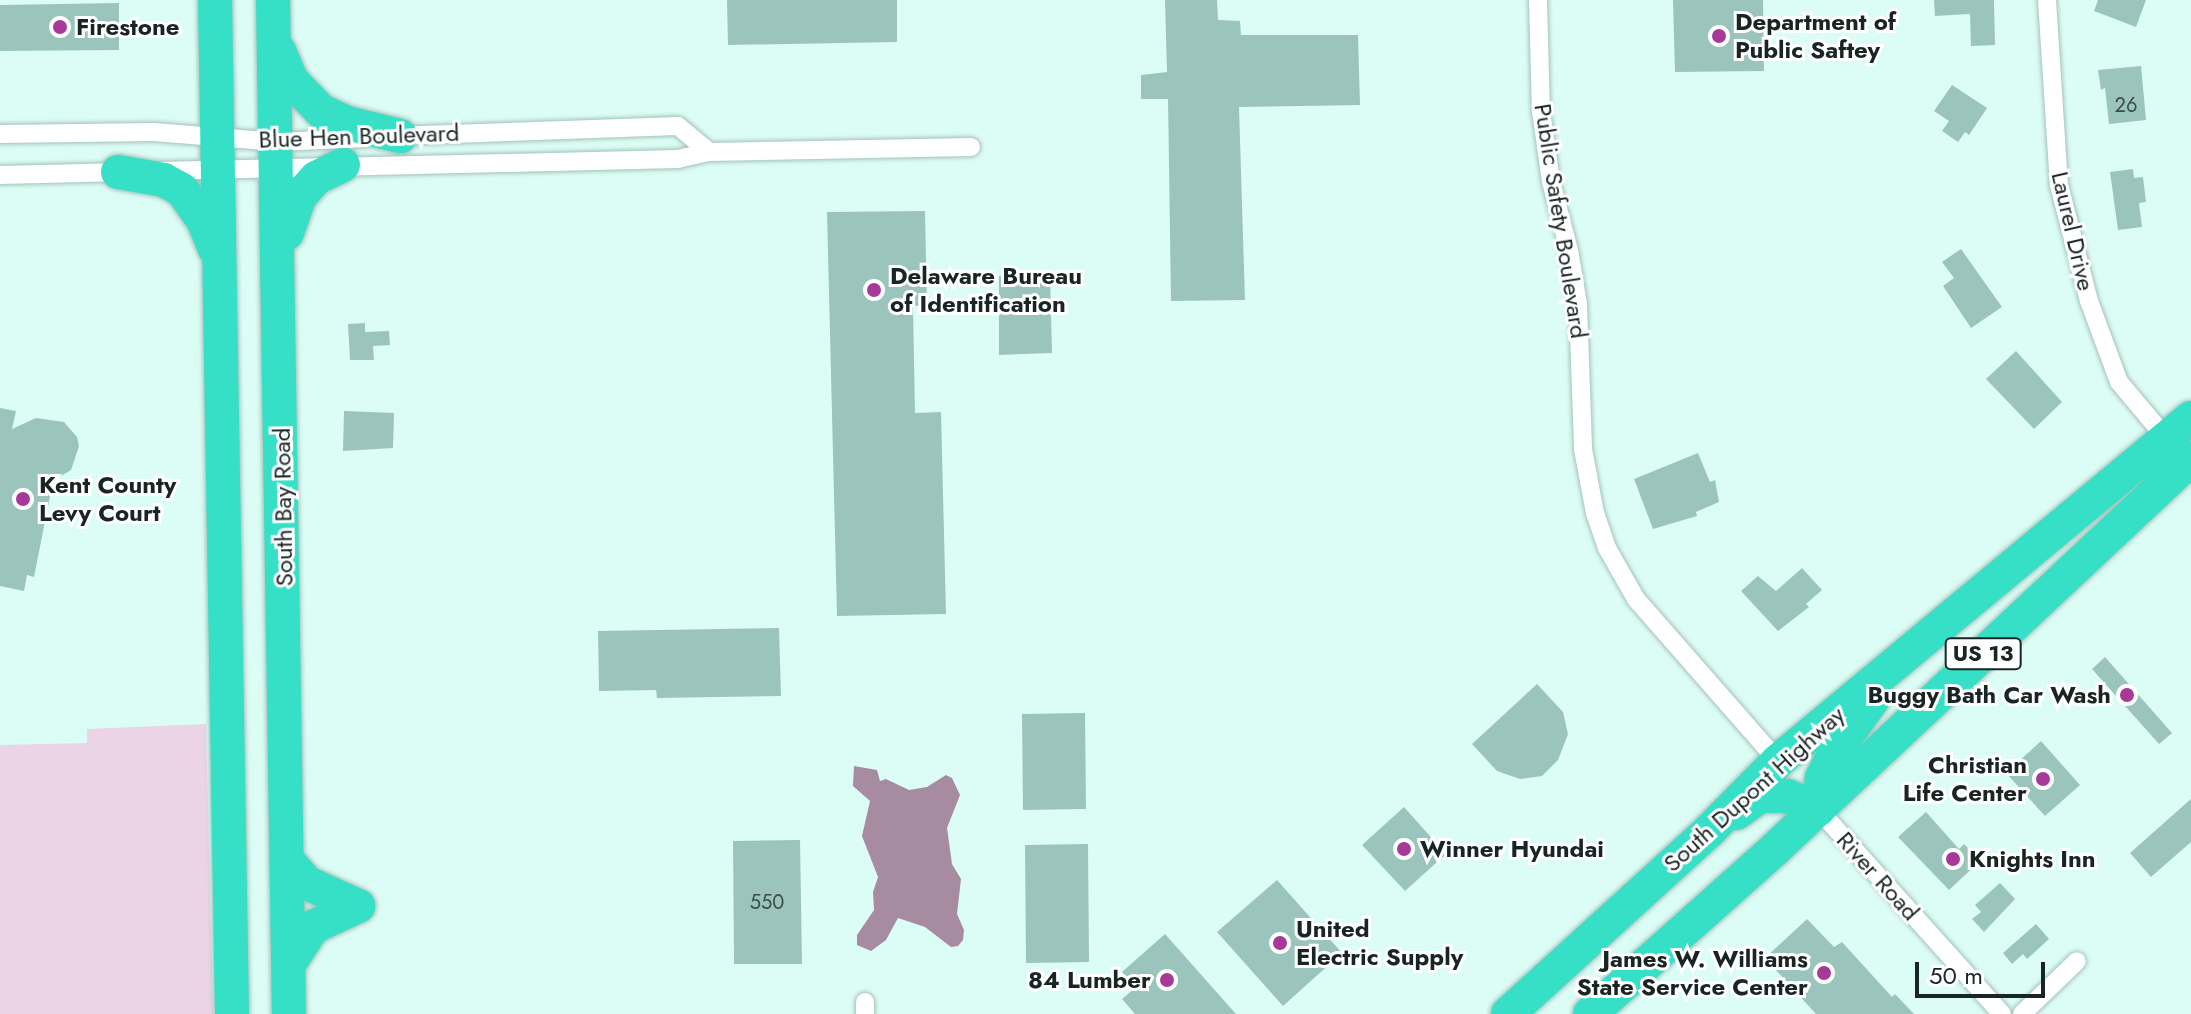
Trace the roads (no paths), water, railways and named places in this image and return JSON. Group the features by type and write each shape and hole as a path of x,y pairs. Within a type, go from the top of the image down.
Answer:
{"highway":[{"path":"215,0 232,1014"},
{"name":"South Bay Road","path":"273,0 280,265 289,1014"},
{"path":"275,39 292,81 321,111 347,123 400,136"},
{"path":"280,265 300,196 316,178 343,165"},
{"path":"118,172 164,180 182,190 204,222 220,266"},
{"name":"South Dupont Highway","path":"1508,1014 1709,831 1778,761 1939,629 2183,439"},
{"name":"US 13","path":"1590,1014 1775,849 1831,788 2183,439"},
{"path":"1831,788 1836,750 1871,701 1939,629"},
{"path":"1778,761 1831,788"},
{"path":"1775,849 1787,796 1778,761"},
{"path":"1709,831 1760,796 1787,796 1831,788"},
{"path":"287,860 307,883 358,906 313,927 289,964"}],"street":[{"name":"Public Safety Boulevard","path":"1538,0 1546,152 1576,289 1583,449 1595,513 1607,548 1636,599 1778,761"},
{"name":"Laurel Drive","path":"2047,0 2059,185 2089,301 2119,382 2183,439"},
{"name":"Blue Hen Boulevard","path":"0,175 118,172 218,154 278,154 400,136 678,126 709,152"},
{"name":"Blue Hen Boulevard","path":"0,134 154,132 218,154 278,154 343,165 678,159 709,152 971,147"},
{"name":"River Road","path":"1831,788 2002,1014"},
{"path":"2022,1014 2077,961"}],"place":[{"name":"Firestone","path":"60,27"},
{"name":"Department of Public Saftey","path":"1719,36"},
{"name":"Delaware Bureau of Identification","path":"874,290"},
{"name":"Kent County Levy Court","path":"23,499"},
{"name":"Buggy Bath Car Wash","path":"2127,695"},
{"name":"Christian Life Center","path":"2043,779"},
{"name":"Winner Hyundai","path":"1404,849"},
{"name":"Knights Inn","path":"1953,859"},
{"name":"United Electric Supply","path":"1280,943"},
{"name":"James W. Williams State Service Center","path":"1824,973"},
{"name":"84 Lumber","path":"1167,980"}]}
